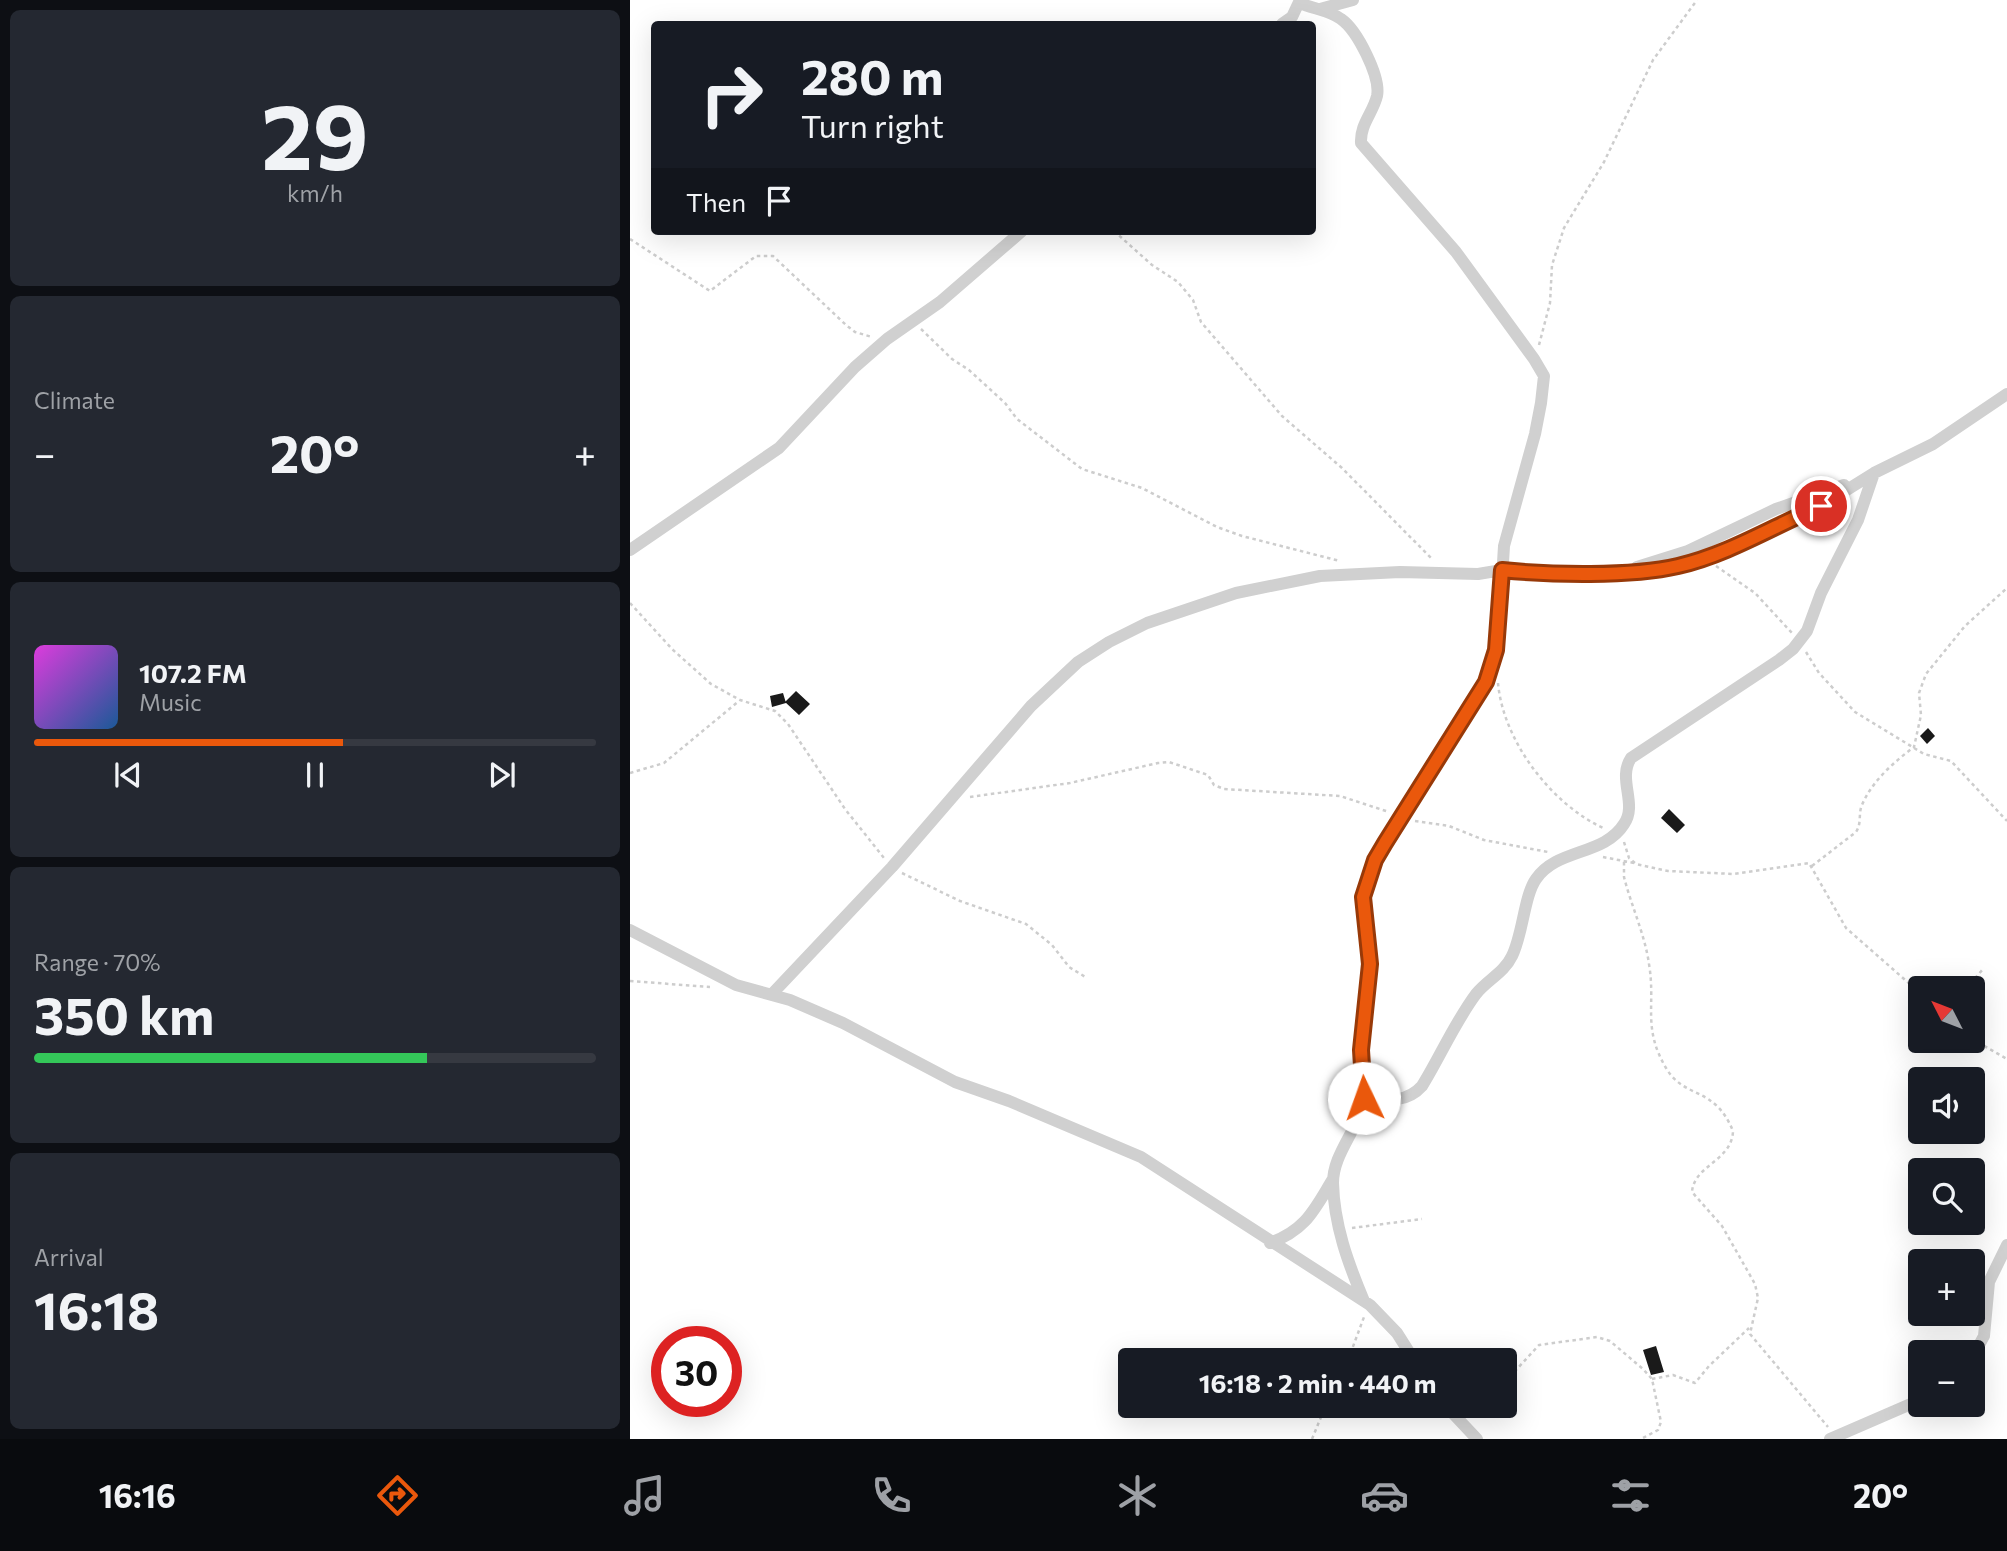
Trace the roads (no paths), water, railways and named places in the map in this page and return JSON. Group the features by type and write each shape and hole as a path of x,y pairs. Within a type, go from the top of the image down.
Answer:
{"street":[{"path":"1312,9 1335,7 1353,0"},
{"path":"1270,1243 1286,1237 1309,1220 1333,1179 1340,1153 1356,1125 1364,1098 1361,1050 1370,964 1363,897 1375,860 1486,682 1496,650 1504,546 1538,420 1544,376 1538,364 1455,252 1361,143 1362,128 1377,94 1377,83 1351,29 1335,15 1312,9 1300,1 1292,17 1286,21"},
{"path":"630,550 779,449 855,367 887,339 940,302 1017,235"},
{"path":"772,994 892,867 948,798 1031,706 1079,662 1109,642 1147,623 1236,593 1320,576 1478,574 1502,570 1537,573 1654,570 1702,559 1821,506 1874,473 1933,443 2007,394"},
{"path":"1629,570 1688,551 1776,509 1874,473"},
{"path":"1364,1098 1399,1100 1415,1093 1422,1086 1475,996 1494,979 1511,958 1536,879 1553,862 1587,849 1619,830 1629,806 1624,774 1631,758 1779,660 1801,641 1858,520 1874,473"},
{"path":"630,930 736,985 772,994 843,1023 955,1082 1009,1101 1141,1157 1270,1243 1367,1303 1397,1333 1406,1348"},
{"path":"1333,1179 1338,1228 1367,1303"},
{"path":"1982,1340 1989,1282 2007,1245"},
{"path":"1833,1437 1908,1404"},
{"path":"1457,1418 1477,1439"}]}
